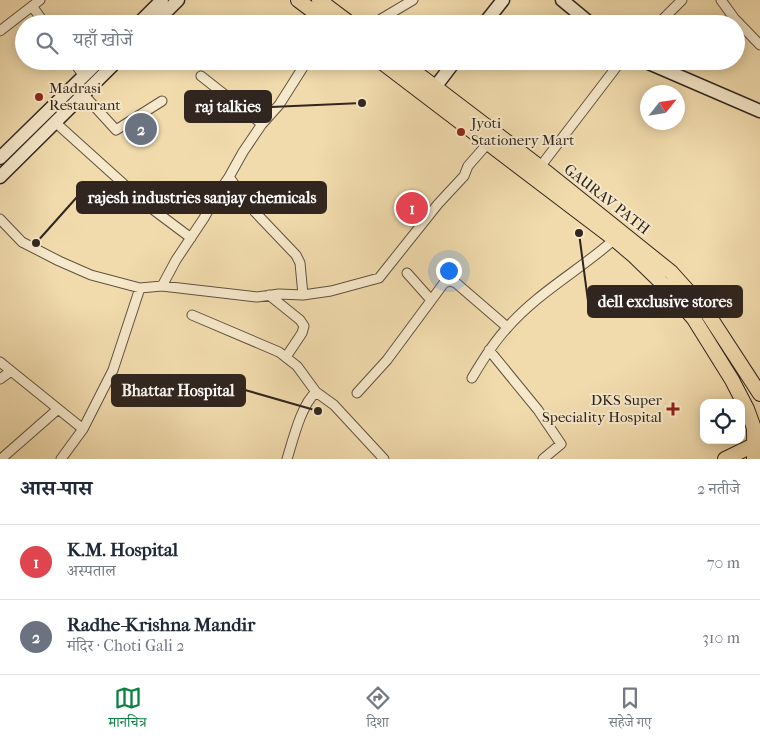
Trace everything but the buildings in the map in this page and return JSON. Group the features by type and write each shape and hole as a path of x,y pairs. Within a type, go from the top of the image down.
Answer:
{"main road":[{"path":"298,0 323,15"},
{"path":"319,0 329,15"},
{"path":"395,70 432,92 488,142 618,235 634,256 667,288 694,319 732,380 747,409 754,428 756,449 725,459"},
{"name":"GAURAV PATH","path":"410,70 432,92 540,167 618,235 671,272 706,311 760,394"}],"street":[{"path":"147,15 162,0"},
{"path":"163,15 178,0"},
{"path":"388,15 413,0"},
{"path":"491,15 503,0"},
{"path":"562,0 580,15"},
{"path":"667,15 682,0"},
{"path":"721,0 732,15"},
{"path":"21,15 36,3 42,15"},
{"path":"0,31 15,19"},
{"path":"745,29 760,45"},
{"path":"80,70 84,76"},
{"path":"0,158 90,70"},
{"path":"0,177 109,70"},
{"path":"162,286 176,260 262,124 279,105 301,70"},
{"path":"432,92 448,70"},
{"path":"540,167 614,70"},
{"path":"665,70 760,111"},
{"path":"201,76 262,124"},
{"path":"84,95 116,130 162,101"},
{"path":"56,123 147,205 191,238"},
{"path":"0,219 22,242 59,261 91,275 140,288 162,286 257,297 303,295 331,291 379,278 438,204 464,176 468,166 488,142"},
{"path":"229,177 254,212 296,255 300,263 303,295"},
{"path":"472,378 489,350 507,326 618,235"},
{"path":"406,273 431,300"},
{"path":"357,392 387,360 444,283 450,281 456,284 507,326"},
{"path":"61,459 83,429 113,370 140,288"},
{"path":"269,295 300,320 304,326 302,333 286,357"},
{"path":"192,315 279,352 286,357 297,366 316,392 334,405 384,459"},
{"path":"489,350 538,410 561,444 543,459"},
{"path":"0,362 83,429"},
{"path":"0,379 11,371"},
{"path":"287,459 309,398 316,392"},
{"path":"2,459 58,409"}],"place":[{"name":"Madrasi Restaurant","path":"39,97"},
{"name":"raj talkies","path":"362,103"},
{"name":"Radhe-Krishna Mandir","path":"141,129"},
{"name":"Jyoti Stationery Mart","path":"461,132"},
{"name":"K.M. Hospital","path":"412,208"},
{"name":"dell exclusive stores","path":"579,233"},
{"name":"rajesh industries sanjay chemicals","path":"36,243"},
{"name":"DKS Super Speciality Hospital","path":"673,409"},
{"name":"Bhattar Hospital","path":"318,411"}]}
